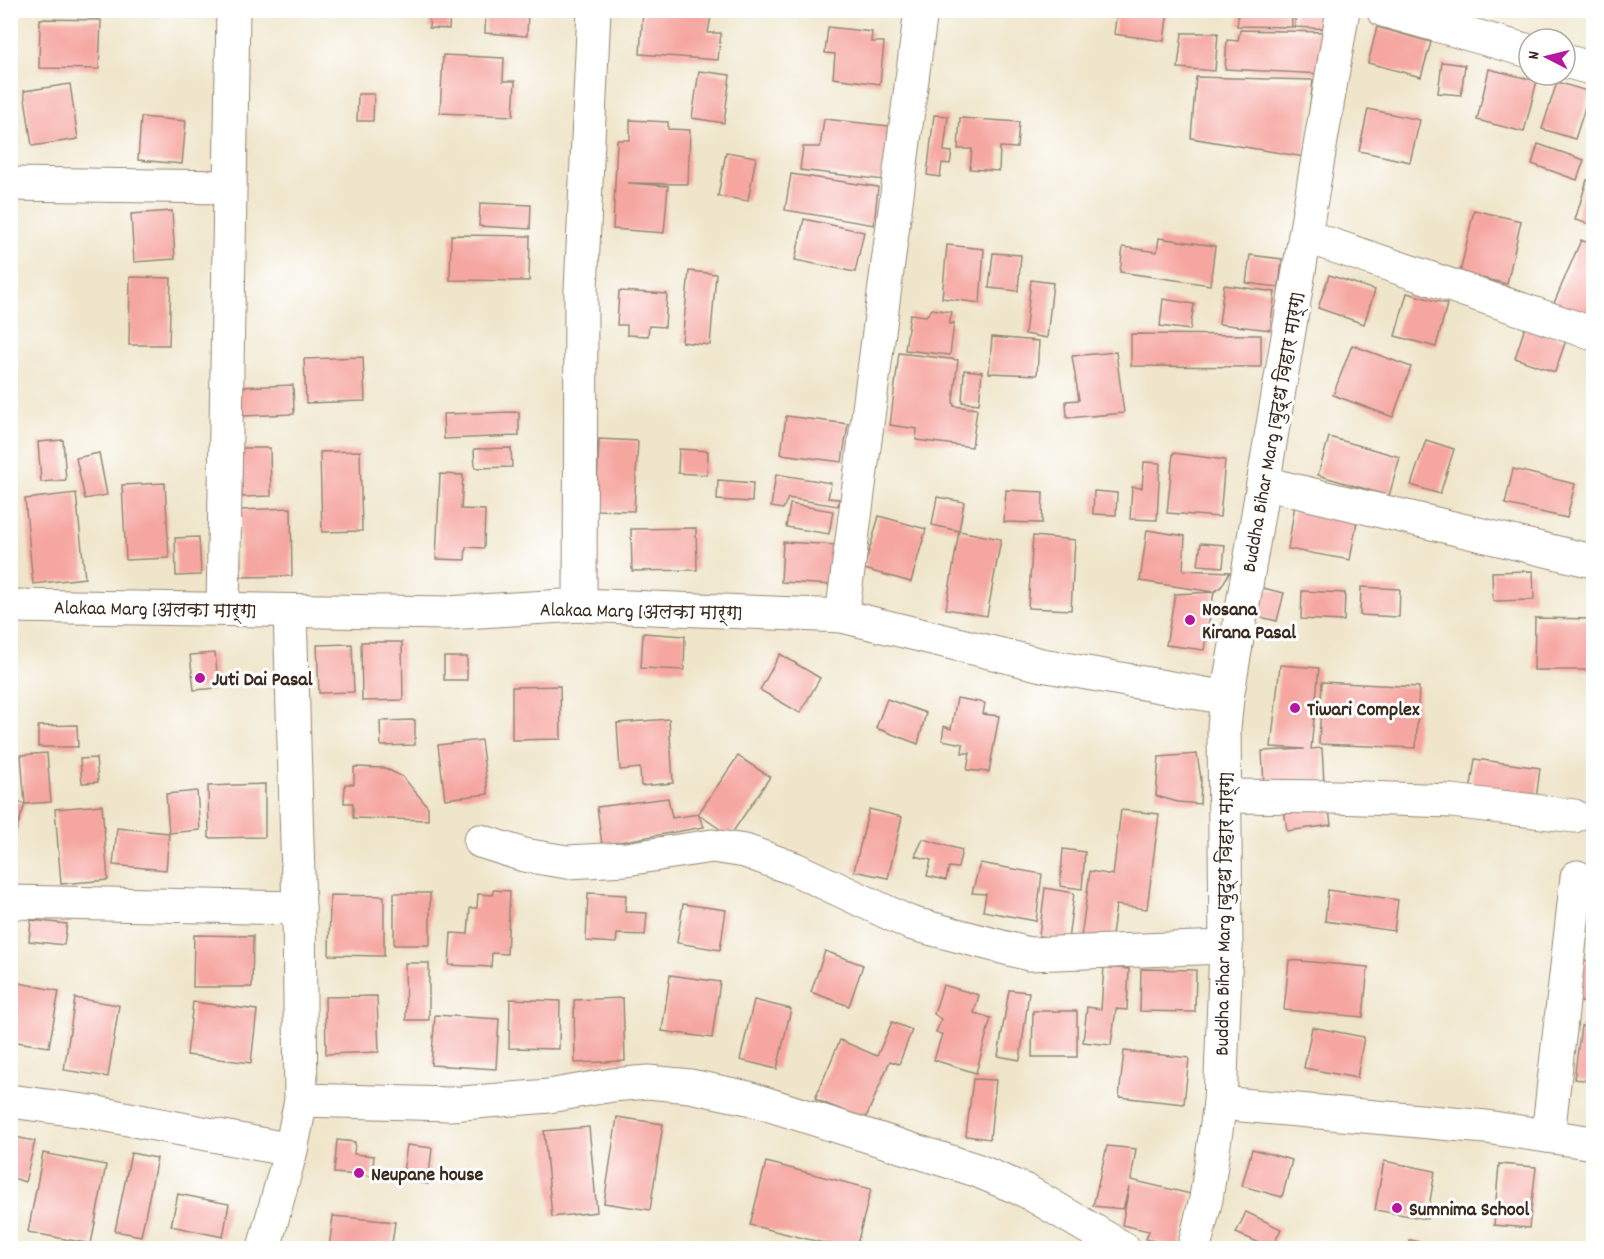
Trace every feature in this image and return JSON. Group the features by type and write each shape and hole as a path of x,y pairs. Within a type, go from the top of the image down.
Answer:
{"street":[{"path":"223,609 232,10"},
{"path":"580,605 581,290 594,10"},
{"path":"842,616 921,10"},
{"name":"Buddha Bihar Marg [बुद्ध विहार मार्ग]","path":"1194,1248 1206,1199 1220,1103 1227,947 1224,728 1227,698 1343,10"},
{"path":"1383,10 1517,48"},
{"path":"1577,64 1593,69"},
{"path":"10,184 228,187"},
{"path":"1305,236 1593,334"},
{"path":"1263,483 1588,560"},
{"name":"Alakaa Marg [अलका मार्ग]","path":"10,606 448,613 580,605 842,616 1042,665 1227,698"},
{"path":"264,1248 291,1150 301,1100 299,908 290,611"},
{"path":"1226,796 1452,801 1574,816"},
{"path":"480,841 524,855 567,862 626,859 712,846 745,851 795,869 910,923 1029,954 1227,947"},
{"path":"1548,1136 1577,877"},
{"path":"10,902 299,908"},
{"path":"301,1100 450,1104 549,1096 612,1084 648,1082 690,1086 748,1098 976,1170 1026,1191 1123,1248"},
{"path":"10,1101 92,1112 291,1150"},
{"path":"1220,1103 1486,1127 1593,1143"}],"building":[{"path":"430,10 450,10 449,29 429,28"},
{"path":"486,10 528,10 527,36 485,33"},
{"path":"643,10 712,10 708,33 721,33 718,60 640,54"},
{"path":"1117,10 1168,10 1164,41 1114,34"},
{"path":"1239,10 1292,10 1292,27 1237,26"},
{"path":"1295,10 1329,10 1331,29 1295,27"},
{"path":"40,19 101,20 99,69 39,68"},
{"path":"828,27 872,32 871,42 884,42 880,84 833,78 835,54 825,53"},
{"path":"1377,27 1431,42 1421,77 1368,63"},
{"path":"1240,30 1325,32 1323,74 1225,69 1227,40 1238,41"},
{"path":"1182,33 1218,33 1215,71 1178,68"},
{"path":"443,55 504,58 503,81 515,81 513,116 440,113"},
{"path":"1442,62 1465,65 1461,95 1438,93"},
{"path":"1489,69 1517,76 1517,87 1535,87 1524,132 1477,120"},
{"path":"699,71 730,75 724,123 692,118"},
{"path":"1196,77 1313,80 1304,157 1191,138"},
{"path":"70,84 78,139 32,146 24,91"},
{"path":"1555,87 1574,87 1590,92 1575,139 1542,129"},
{"path":"358,94 374,94 373,121 357,121"},
{"path":"1368,109 1420,120 1410,162 1359,151"},
{"path":"934,115 948,116 944,151 952,152 950,164 942,163 940,177 927,175"},
{"path":"141,117 186,121 182,164 138,160"},
{"path":"960,118 1019,122 1017,148 1000,147 999,171 970,169 972,149 958,149"},
{"path":"824,119 889,126 884,180 800,170 803,147 820,147"},
{"path":"630,120 668,122 668,129 690,130 688,184 628,183 668,186 664,233 613,229 617,140 630,140"},
{"path":"1538,144 1584,160 1577,180 1532,164"},
{"path":"726,152 756,157 748,201 718,196"},
{"path":"791,174 878,187 874,225 785,210"},
{"path":"1587,180 1594,182 1594,225 1575,220"},
{"path":"480,203 531,205 530,229 479,226"},
{"path":"1474,210 1521,221 1507,284 1460,273"},
{"path":"172,211 175,259 134,262 131,214"},
{"path":"804,219 864,232 855,272 795,260"},
{"path":"451,235 530,236 529,281 450,280"},
{"path":"1159,238 1215,246 1210,285 1120,272 1123,247 1157,252"},
{"path":"1581,240 1594,246 1594,320 1554,303"},
{"path":"947,245 984,249 980,303 942,298"},
{"path":"993,253 1021,255 1018,291 989,288"},
{"path":"1250,255 1282,259 1279,287 1246,283"},
{"path":"689,271 716,274 710,345 682,342"},
{"path":"1329,275 1375,290 1364,324 1318,308"},
{"path":"130,277 171,278 169,345 129,345"},
{"path":"1031,280 1053,283 1047,338 1025,334"},
{"path":"1224,285 1275,292 1270,330 1219,324"},
{"path":"619,291 667,294 665,327 649,326 648,336 627,335 627,325 617,325"},
{"path":"1407,293 1447,304 1436,347 1395,336"},
{"path":"1163,299 1194,304 1190,330 1160,326"},
{"path":"932,309 952,312 949,324 954,323 950,355 905,350 910,314 926,316"},
{"path":"1525,327 1566,340 1555,372 1515,358"},
{"path":"1131,334 1261,335 1261,367 1131,366"},
{"path":"992,337 1039,341 1037,375 989,373"},
{"path":"1352,345 1411,367 1393,417 1333,395"},
{"path":"1116,352 1124,413 1067,418 1066,401 1079,400 1072,356"},
{"path":"899,353 958,360 953,401 954,406 977,409 972,447 916,440 917,429 890,425"},
{"path":"363,357 365,401 306,403 304,359"},
{"path":"964,370 982,372 979,404 962,402"},
{"path":"293,385 294,414 239,416 238,387"},
{"path":"519,412 519,436 444,439 443,414"},
{"path":"786,416 848,424 842,462 781,454"},
{"path":"1329,437 1400,457 1389,496 1318,475"},
{"path":"599,439 638,441 634,511 596,510"},
{"path":"63,440 66,480 41,482 38,442"},
{"path":"1426,440 1454,449 1440,494 1411,485"},
{"path":"241,448 270,448 271,496 242,497"},
{"path":"511,448 512,467 475,468 474,449"},
{"path":"679,449 708,451 707,475 678,473"},
{"path":"360,451 362,531 322,532 320,452"},
{"path":"99,453 107,495 85,499 76,458"},
{"path":"1173,453 1225,460 1220,517 1167,513"},
{"path":"1144,462 1160,463 1157,520 1130,519 1132,487 1142,488"},
{"path":"1513,469 1575,484 1567,518 1505,504"},
{"path":"440,474 463,475 461,509 485,510 484,548 466,547 465,560 436,559"},
{"path":"776,474 831,483 828,498 839,499 838,506 788,498 783,509 771,507"},
{"path":"718,480 753,483 752,502 717,500"},
{"path":"165,483 169,558 126,560 122,485"},
{"path":"1006,490 1043,492 1042,523 1004,522"},
{"path":"1094,491 1117,493 1116,515 1093,514"},
{"path":"76,493 85,578 33,584 25,499"},
{"path":"937,497 964,502 959,531 932,525"},
{"path":"790,504 833,511 829,534 786,527"},
{"path":"1295,504 1358,515 1350,560 1288,549"},
{"path":"291,508 292,576 241,577 239,510"},
{"path":"879,516 926,529 911,582 864,569"},
{"path":"696,528 697,570 632,571 631,529"},
{"path":"1147,530 1185,536 1183,570 1230,572 1221,587 1214,592 1140,581"},
{"path":"959,531 1001,539 987,616 946,609"},
{"path":"1033,536 1075,540 1071,610 1028,608"},
{"path":"199,537 201,575 176,576 175,538"},
{"path":"783,542 837,545 834,585 781,582"},
{"path":"1201,543 1225,545 1223,567 1198,565"},
{"path":"1533,571 1534,600 1493,601 1492,572"},
{"path":"1258,587 1284,593 1277,621 1252,615"},
{"path":"1361,587 1400,589 1399,617 1360,615"},
{"path":"1302,591 1345,593 1344,621 1301,619"},
{"name":"Nosana Kirana Pasal","path":"1214,592 1204,650 1166,645 1175,594"},
{"path":"1535,618 1594,619 1594,670 1534,670"},
{"path":"643,633 685,636 684,670 641,668"},
{"path":"361,642 402,642 403,700 362,701"},
{"path":"352,644 354,692 319,693 317,645"},
{"path":"215,653 219,688 194,690 190,655"},
{"path":"780,654 820,678 800,713 760,690"},
{"path":"444,657 467,657 467,680 444,680"},
{"name":"Tiwari Complex","path":"1280,665 1319,668 1311,749 1322,748 1324,783 1264,786 1262,751 1305,749 1271,747"},
{"path":"1322,682 1419,687 1416,748 1319,744"},
{"path":"560,686 561,739 512,740 512,687"},
{"path":"957,698 985,703 983,714 999,716 989,772 967,770 970,753 962,753 963,744 942,740 944,726 951,729"},
{"path":"887,699 926,713 918,744 876,728"},
{"path":"669,719 673,783 641,786 640,768 620,770 617,723"},
{"path":"415,720 415,745 381,746 380,721"},
{"path":"77,725 78,747 38,747 38,726"},
{"path":"481,740 488,794 445,799 438,745"},
{"path":"47,753 51,802 25,804 21,755"},
{"path":"1197,754 1201,779 1200,804 1178,802 1156,796 1159,757"},
{"path":"738,756 770,777 730,836 698,814"},
{"path":"96,758 98,782 82,783 80,759"},
{"path":"1475,759 1540,768 1535,808 1469,799"},
{"path":"354,767 385,768 403,777 428,807 428,820 353,818 353,803 344,803 345,784 354,784"},
{"path":"265,784 265,837 209,838 208,786"},
{"path":"197,791 200,830 169,833 166,794"},
{"path":"668,798 672,818 698,814 704,827 602,845 597,807"},
{"path":"10,800 25,804 10,850"},
{"path":"1328,803 1331,825 1287,831 1284,809"},
{"path":"102,805 108,880 61,884 55,809"},
{"path":"869,809 902,817 888,878 854,871"},
{"path":"1121,810 1159,814 1147,909 1116,905 1111,943 1081,938 1090,871 1113,875"},
{"path":"117,828 169,833 166,870 113,865"},
{"path":"923,839 962,850 958,868 949,867 946,880 927,876 931,860 915,856"},
{"path":"1063,849 1085,852 1082,889 1060,886"},
{"path":"980,863 1042,874 1036,921 983,911 986,894 972,893"},
{"path":"1045,888 1074,893 1068,940 1039,936"},
{"path":"493,890 510,891 507,954 492,953 491,967 449,965 451,933 468,934 470,908 477,908 478,894 493,895"},
{"path":"1328,890 1398,900 1394,931 1325,921"},
{"path":"394,893 430,893 430,945 394,945"},
{"path":"588,893 626,895 625,912 647,913 645,935 617,934 616,943 586,941"},
{"path":"330,895 384,896 384,956 329,955"},
{"path":"683,904 726,910 720,950 677,943"},
{"path":"31,920 67,924 64,945 29,941"},
{"path":"194,935 253,936 252,987 193,987"},
{"path":"825,951 863,965 849,1006 811,992"},
{"path":"1575,958 1594,963 1594,1005 1566,998"},
{"path":"1289,960 1368,967 1363,1017 1284,1010"},
{"path":"405,963 429,963 429,1020 406,1020"},
{"path":"1104,967 1129,969 1127,1010 1116,1009 1111,1045 1083,1042 1087,1007 1101,1009"},
{"path":"1141,969 1196,970 1195,1012 1140,1011"},
{"path":"670,975 720,982 712,1038 662,1031"},
{"path":"10,981 59,991 49,1047 10,1041"},
{"path":"943,985 979,995 974,1013 991,1018 976,1073 934,1060 942,1034 936,1033 941,1019 934,1014"},
{"path":"1009,990 1029,992 1020,1060 998,1056"},
{"path":"377,996 379,1052 326,1054 325,997"},
{"path":"75,998 119,1005 108,1077 64,1070"},
{"path":"623,998 625,1061 575,1063 574,1000"},
{"path":"510,999 560,1001 559,1049 509,1048"},
{"path":"754,1000 791,1009 777,1069 740,1060"},
{"path":"193,1002 257,1010 251,1063 187,1055"},
{"path":"1033,1011 1077,1011 1077,1057 1032,1057"},
{"path":"435,1015 499,1019 496,1069 431,1065"},
{"path":"892,1022 912,1030 899,1064 890,1061 865,1120 815,1099 840,1040 877,1056"},
{"path":"1581,1026 1594,1028 1594,1081 1574,1079"},
{"path":"1312,1027 1364,1037 1357,1078 1304,1068"},
{"path":"1124,1051 1189,1058 1184,1104 1119,1097"},
{"path":"973,1079 996,1080 990,1139 966,1136"},
{"path":"617,1117 663,1124 650,1210 604,1203"},
{"path":"589,1127 597,1212 552,1217 544,1131"},
{"path":"10,1136 35,1141 25,1182 10,1177"},
{"path":"337,1140 355,1142 354,1154 374,1156 372,1176 334,1173"},
{"path":"407,1145 432,1148 428,1184 402,1180"},
{"path":"1107,1146 1136,1149 1131,1180 1191,1194 1180,1248 1146,1239 1149,1231 1122,1225 1129,1187 1123,1209 1093,1206"},
{"path":"1252,1149 1292,1160 1282,1197 1242,1186"},
{"path":"43,1153 106,1165 91,1244 28,1232"},
{"path":"131,1153 157,1158 141,1236 115,1231"},
{"path":"1384,1161 1435,1171 1427,1219 1375,1210"},
{"path":"766,1162 871,1189 856,1248 844,1248 750,1225"},
{"path":"1499,1164 1536,1167 1529,1228 1494,1225"},
{"path":"178,1194 229,1204 223,1237 171,1226"},
{"path":"1246,1212 1281,1229 1272,1248 1236,1233"},
{"path":"1592,1212 1594,1248 1586,1248"},
{"path":"333,1216 395,1222 392,1244 414,1248 329,1248"},
{"path":"1410,1240 1446,1247 1446,1248 1409,1248"}],"place":[{"name":"Nosana Kirana Pasal","path":"1190,620"},
{"name":"Juti Dai Pasal","path":"200,678"},
{"name":"Tiwari Complex","path":"1295,708"},
{"name":"Neupane house","path":"359,1173"},
{"name":"Sumnima School","path":"1397,1208"}]}
